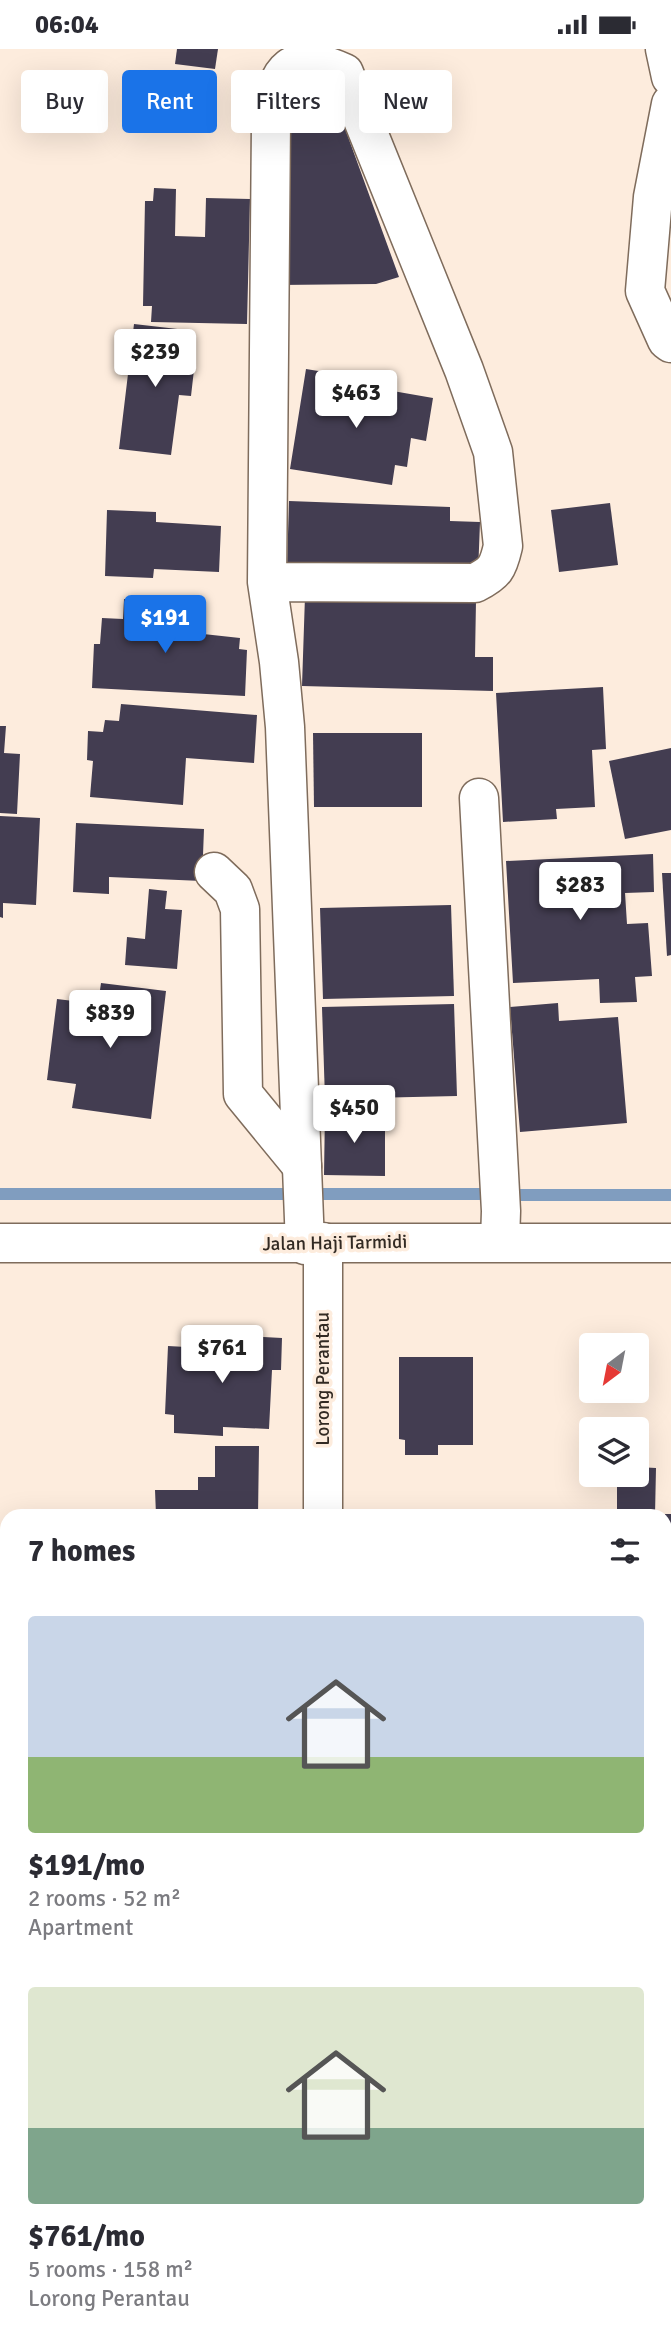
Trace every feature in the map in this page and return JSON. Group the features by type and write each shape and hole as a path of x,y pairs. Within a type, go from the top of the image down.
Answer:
{"street":[{"path":"665,49 671,76"},
{"name":"Lorong Perantau","path":"267,582 475,583 492,575 500,561 503,546 493,451 449,332 344,73 327,64 306,59 292,63 279,80 271,121 267,582 279,661 285,727 302,1166 310,1235 323,1509"},
{"path":"671,104 653,197 645,291 667,340 671,343"},
{"path":"480,798 500,1242"},
{"path":"215,872 233,890 240,909 243,1094 302,1166"},
{"name":"Jalan Haji Tarmidi","path":"0,1243 310,1235 500,1242 671,1243"}],"building":[{"path":"177,49 218,49 215,69 175,64"},
{"path":"345,128 399,277 376,284 279,285 275,133 345,133"},
{"path":"154,188 176,189 175,236 205,237 206,198 250,199 247,324 151,322 152,306 143,306 145,201 153,201"},
{"path":"134,324 186,330 182,360 195,361 191,396 179,395 171,455 119,449"},
{"path":"306,369 355,377 352,397 386,402 387,390 433,398 426,441 411,438 407,467 395,465 392,485 290,469"},
{"path":"289,501 450,507 450,521 480,522 478,574 287,568"},
{"path":"610,503 618,565 559,572 551,510"},
{"path":"107,510 156,512 156,522 221,526 219,572 154,569 153,578 105,576"},
{"path":"305,596 476,601 475,657 493,657 493,691 302,686"},
{"path":"124,599 167,601 167,621 186,622 185,632 240,638 239,649 247,650 245,696 92,688 94,644 100,644 102,618 123,619"},
{"path":"603,687 606,749 592,750 595,807 556,809 557,819 503,822 496,693"},
{"path":"121,704 257,715 254,763 186,758 183,805 90,797 93,761 87,760 88,731 103,732 105,720 119,721"},
{"path":"0,726 6,726 4,753 20,754 17,814 0,813"},
{"path":"313,733 422,733 422,807 314,807"},
{"path":"671,748 671,830 625,839 609,761"},
{"path":"0,816 40,818 36,905 3,903 3,918 0,917"},
{"path":"76,823 204,829 202,881 109,877 109,894 73,892"},
{"path":"653,854 654,892 625,893 627,924 648,923 652,976 635,977 637,1002 600,1003 599,979 513,983 506,861"},
{"path":"662,873 671,873 671,955 667,956"},
{"path":"149,889 167,891 165,909 182,910 177,969 125,965 127,937 145,939"},
{"path":"451,905 454,996 323,999 320,908"},
{"path":"101,983 166,991 151,1119 72,1108 76,1084 47,1080 57,999 98,1004"},
{"path":"558,1003 559,1021 618,1017 627,1123 520,1132 510,1007"},
{"path":"454,1004 457,1096 325,1099 322,1007"},
{"path":"325,1111 360,1112 360,1117 385,1117 385,1176 324,1175"},
{"path":"223,1335 282,1338 281,1370 272,1370 269,1429 223,1427 223,1436 174,1433 174,1415 165,1414 168,1346 222,1349"},
{"path":"399,1357 473,1357 473,1445 438,1445 438,1455 405,1455 405,1440 399,1439"},
{"path":"215,1446 259,1446 258,1509 156,1509 155,1490 198,1490 198,1477 215,1477"},
{"path":"649,1468 656,1468 655,1509 617,1509 617,1487 649,1487"}],"waterway":[{"path":"0,1194 285,1194"},
{"path":"316,1194 490,1194"},
{"path":"514,1195 671,1195"}]}
